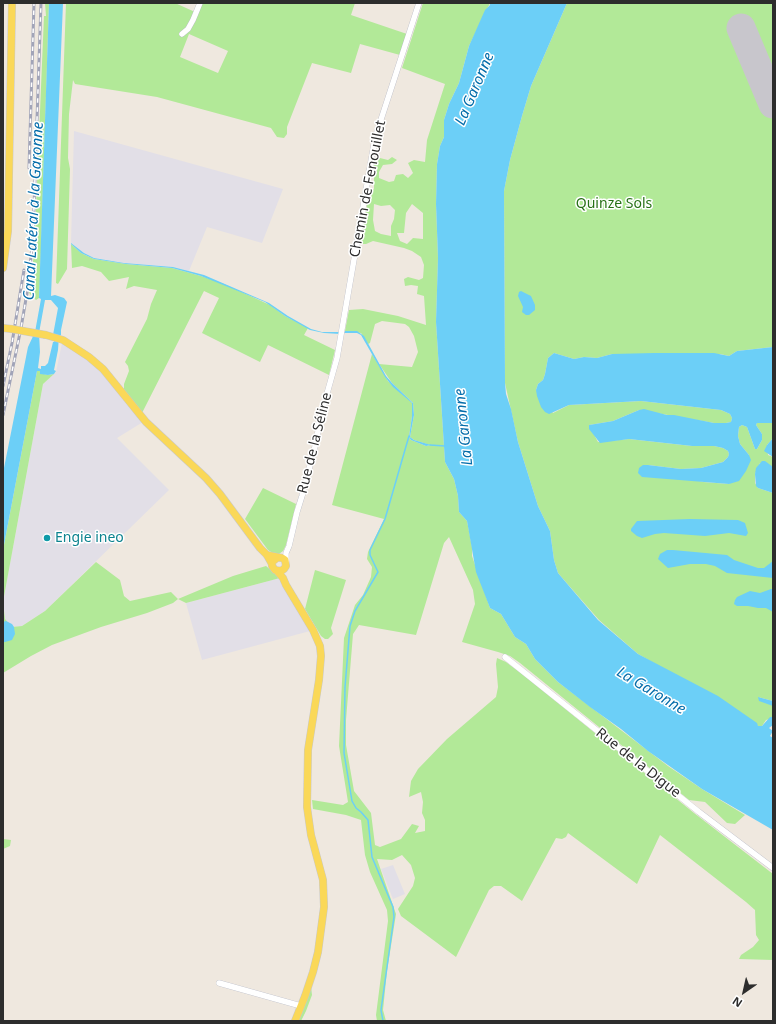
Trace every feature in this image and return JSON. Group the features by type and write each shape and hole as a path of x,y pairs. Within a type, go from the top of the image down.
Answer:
{"main road":[{"path":"3,268 8,223 12,3"},
{"path":"3,322 8,329 57,338 89,357 103,369 146,422 206,478 220,494 260,548 267,555 273,568 283,578 313,630 320,646 321,656 319,680 308,750 307,807 311,835 323,880 324,907 318,952 313,972 302,1006 295,1021"},
{"path":"267,555 282,558 285,565 283,578"},
{"path":"272,564 278,557"},
{"path":"277,571 282,571 285,565"}],"street":[{"path":"182,34 188,29 200,3"},
{"name":"Chemin de Fenouillet","path":"342,333 375,138 420,3"},
{"name":"Rue de la Séline","path":"285,565 286,552 289,546 313,454 342,333"},
{"path":"278,557 286,552"},
{"name":"Rue de la Digue","path":"505,657 699,812 773,868"},
{"path":"219,983 302,1006"}],"shaded area":[{"path":"74,131 283,189 262,243 207,227 189,271 173,267 124,263 90,257 71,243"},
{"path":"62,343 92,362 143,422 117,438 169,490 45,611 22,626 12,627 5,619 3,602 43,384 56,372"},
{"path":"280,578 310,631 202,660 186,603"},
{"path":"393,865 405,894 393,899 381,869"}],"green space":[{"path":"45,3 49,3 40,281 39,298 36,300 29,293 34,254 44,16 46,16"},
{"path":"66,3 175,3 195,12 199,3 355,3 351,15 407,34 400,55 360,44 351,73 312,63 287,127 287,134 284,138 277,137 271,128 157,97 75,84 73,80 69,114 68,158 70,169 67,269 58,284 56,283","holes":["189,34 228,51 218,73 180,57"]},
{"path":"423,3 490,3 469,46 459,83 449,104 444,120 444,137 440,146 437,164 436,204 438,258 436,322 445,462 454,479 458,496 459,512 467,521 472,547 472,556 490,608 501,614 515,637 526,644 535,659 558,682 668,766 745,815 735,824 727,823 705,802 689,800 510,656 462,642 475,604 473,590 449,537 444,543 416,635 359,625 353,634 346,720 346,745 354,791 371,813 375,845 380,847 401,839 412,824 419,826 415,833 425,831 421,792 409,797 411,781 418,769 447,739 496,697 498,687 496,664 497,658 506,662 522,674 694,813 773,874 773,960 739,959 741,955 753,947 759,940 756,935 755,910 660,835 637,884 568,833 566,837 562,839 556,838 522,901 501,886 494,886 489,890 456,957 401,916 398,909 413,886 415,878 411,865 402,855 392,860 377,859 396,914 387,971 383,1010 386,1021 377,1021 376,1015 388,921 387,910 370,872 365,855 361,820 346,815 313,809 312,800 343,805 348,802 339,746 344,638 355,605 363,595 371,577 372,567 367,559 368,552 384,519 332,505 372,354 388,381 412,403 409,437 411,440 426,446 430,445 414,440 410,437 414,415 413,403 392,383 379,364 412,367 418,352 414,336 409,327 405,324 382,321 375,324 370,343 368,344 361,333 345,331 349,310 363,309 398,316 426,325 424,296 417,294 418,286 405,286 404,279 408,277 419,280 423,278 424,265 421,257 404,248 373,241 366,244 361,244 369,192 374,189 374,165 376,157 388,160 392,157 397,160 392,164 383,165 379,172 379,178 389,182 394,181 396,175 403,174 408,178 413,173 408,163 414,160 425,162 427,140 445,84 402,68","holes":["374,204 381,206 390,205 395,210 394,219 391,226 391,236 375,231 373,220","412,204 423,213 423,239 413,238 407,244 400,241 397,233 404,233 406,213"]},
{"name":"Quinze Sols","path":"567,3 773,3 773,347 737,351 729,356 720,354 612,354 597,358 584,357 574,359 554,353 548,358 543,380 538,384 536,390 553,413 569,405 641,401 721,410 730,414 732,418 731,422 714,423 639,410 613,421 589,425 598,442 629,439 692,446 714,446 728,451 728,457 723,462 701,468 681,469 643,465 703,482 729,484 749,455 740,444 738,436 739,427 742,425 747,427 755,449 757,449 762,440 762,434 756,425 757,423 773,423 773,438 767,445 768,455 773,457 773,467 760,463 755,474 755,483 758,488 773,493 773,701 758,697 773,704 773,718 766,720 762,726 758,726 743,714 638,654 599,620 558,573 554,560 550,531 538,506 518,442 505,383 504,191 510,160 531,86"},
{"path":"71,244 81,253 94,259 126,264 172,268 224,284 270,305 285,316 308,328 304,335 335,350 329,375 268,345 260,362 202,333 219,298 204,291 142,413 124,391 124,384 129,371 125,362 147,319 157,290 134,286 126,289 129,277 109,281 101,272 82,266 72,268"},
{"path":"37,371 40,371 40,373 48,375 54,374 43,384 3,602 3,550"},
{"path":"263,488 296,504 286,545 283,551 279,554 274,554 268,550 245,519"},
{"path":"96,562 120,580 124,596 130,601 171,592 178,599 173,603 147,613 101,627 52,645 3,673 3,602 5,619 12,627 22,626 45,611"},
{"path":"266,566 280,578 186,603 178,599 233,576"},
{"path":"315,570 346,580 331,628 333,634 328,639 321,636 305,609"},
{"path":"3,839 11,840 10,846 3,849"},
{"path":"311,987 312,995 306,1011 301,1021 298,1021"}],"water":[{"path":"49,3 63,3 51,296 55,295 64,298 67,302 61,335 59,336 54,370 56,371 54,374 48,375 40,374 40,371 37,371 3,550 3,473 28,347 35,332 41,299 39,298","holes":["45,300 51,300 58,308 53,335 55,336 48,363 45,366 41,366 41,369 38,368 40,352 39,333"]},
{"name":"La Garonne","path":"490,3 567,3 531,86 510,160 504,191 506,394 511,409 518,442 538,506 550,531 554,560 558,573 598,620 638,654 718,696 757,723 758,726 762,726 770,717 773,717 773,725 769,728 773,731 770,736 773,738 773,830 702,789 648,751 558,682 535,659 526,644 515,637 501,614 490,608 476,572 467,521 459,512 458,496 454,479 445,462 436,322 438,258 436,204 437,164 440,146 444,137 444,120 449,104 459,83 469,46 485,10"},
{"path":"71,243 84,253 94,258 124,263 173,267 204,275 269,303 311,329 322,332 340,332 340,334 324,333 310,330 285,316 265,302 201,276 172,268 126,264 94,259 81,253"},
{"path":"521,291 531,296 535,305 535,310 529,315 522,312 523,307 518,296 519,292"},
{"path":"345,331 357,331 364,336 386,376 413,403 414,415 410,437 414,440 431,445 426,446 411,440 409,437 412,403 393,387 385,377 361,335 357,333 344,333"},
{"path":"773,347 773,423 757,423 756,425 762,434 762,440 757,449 755,449 747,427 742,425 739,427 738,436 740,444 751,460 739,481 729,484 642,477 638,473 639,468 643,465 681,469 701,468 723,462 729,454 728,451 723,448 629,439 600,443 589,429 589,425 613,421 644,409 667,415 714,423 731,422 732,418 730,414 721,410 641,401 569,405 549,414 541,407 537,396 536,390 538,384 543,380 548,358 554,353 574,359 584,357 597,358 612,354 654,353 714,353 729,356 737,351"},
{"path":"773,438 773,457 764,451"},
{"path":"762,461 765,461 773,467 773,493 756,486 756,468"},
{"path":"690,519 738,520 745,523 748,533 746,536 729,533 705,536 664,533 642,538 631,531 637,521"},
{"path":"667,550 727,555 734,560 758,568 764,568 773,561 773,578 727,573 715,566 706,564 690,564 668,568 658,559 660,554"},
{"path":"773,589 773,612 766,608 737,606 734,604 737,597 750,591 760,593"},
{"path":"6,621 12,624 15,634 12,640 3,642 3,622"},
{"path":"758,697 773,701 773,706 759,701"}],"waterway":[{"path":"383,1021 381,1010 394,917 393,907 372,857 368,820 356,808 352,801 344,753 345,687 350,626 355,611 378,572 370,555 370,550 385,519 409,436"},
{"path":"430,445 445,446"}],"taxiway":[{"path":"758,69 773,73"}],"runway":[{"path":"741,28 773,104"}],"railway":[{"path":"29,168 34,3"},
{"path":"3,415 28,287 33,236 41,3"},
{"path":"3,386 24,270"}],"place":[{"name":"Engie ineo","path":"47,538"}],"water label":[{"name":"Canal Latéral à la Garonne","path":"34,211"}]}
